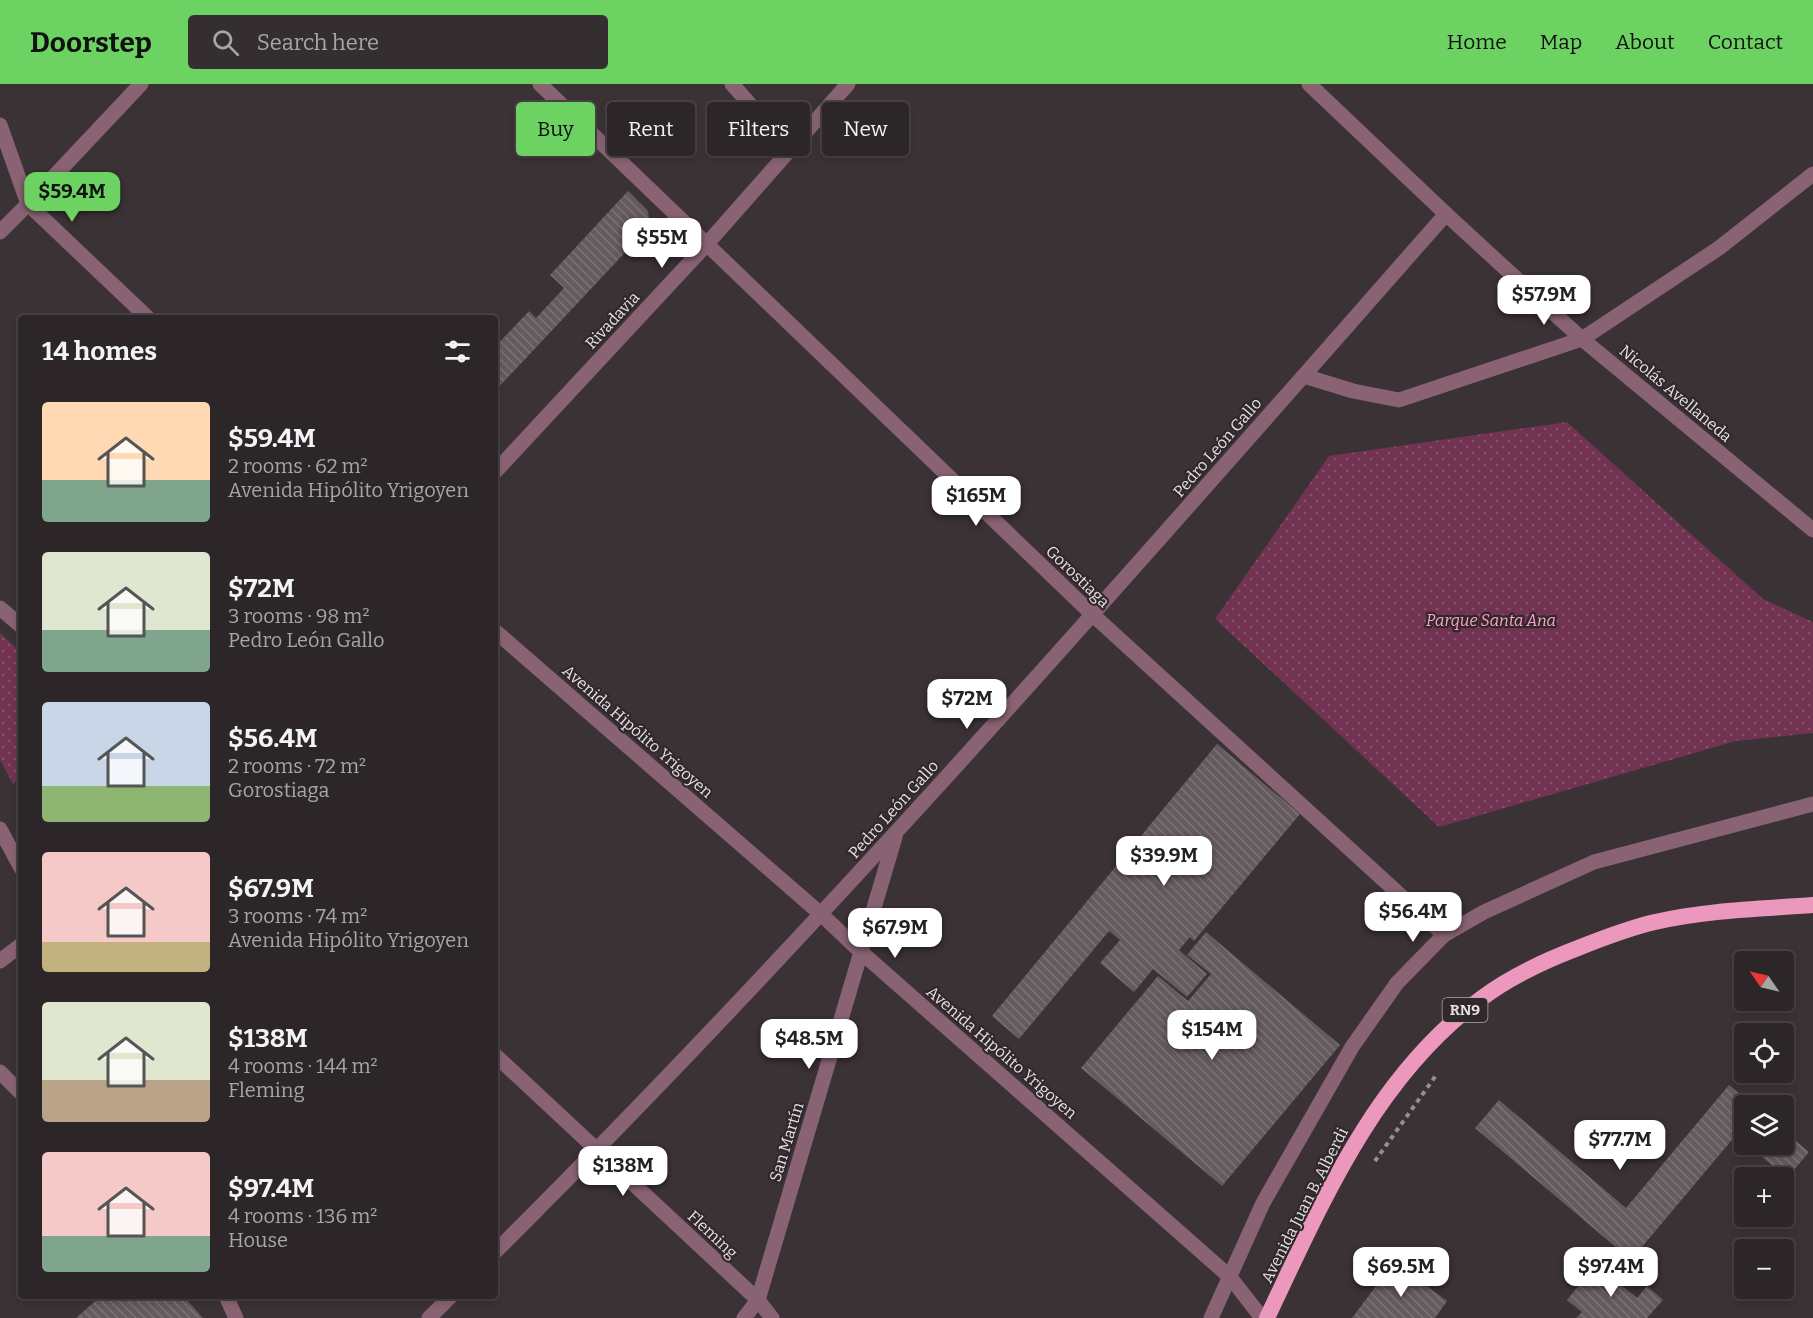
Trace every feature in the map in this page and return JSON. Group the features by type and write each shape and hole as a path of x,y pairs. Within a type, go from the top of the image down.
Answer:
{"highway":[{"name":"Avenida Juan B. Alberdi","path":"1267,1318 1327,1193 1370,1120 1397,1081 1425,1048 1444,1028 1483,997 1556,957 1608,936 1655,922 1718,911 1813,905"}],"street":[{"path":"0,232 141,84"},
{"name":"Gorostiaga","path":"540,84 1093,615 1444,935"},
{"path":"732,84 748,102"},
{"name":"Rivadavia","path":"810,127 848,84"},
{"name":"Nicolás Avellaneda","path":"1309,84 1582,339 1813,530"},
{"path":"0,125 28,204 145,315"},
{"name":"Rivadavia","path":"498,469 706,245 785,156"},
{"path":"1304,376 1353,391 1399,400 1582,339 1719,248 1813,174"},
{"name":"Pedro León Gallo","path":"498,1249 597,1151 822,915 1093,615 1446,214"},
{"path":"0,608 18,623"},
{"name":"Avenida Hipólito Yrigoyen","path":"498,634 822,915 1230,1277 1262,1318"},
{"path":"1211,1318 1263,1203 1352,1047 1397,983 1444,935 1484,912 1594,862 1813,804"},
{"path":"0,829 18,862"},
{"name":"San Martín","path":"744,1318 758,1300 896,834"},
{"path":"0,961 18,947"},
{"name":"Fleming","path":"498,1058 758,1300 772,1318"},
{"path":"0,1072 18,1090"},
{"path":"429,1318 448,1299"}],"path":[{"path":"1369,1169 1443,1066"}],"green space":[{"name":"Parque Santa Ana","path":"1567,422 1763,599 1813,622 1813,733 1736,741 1439,827 1215,619 1329,456"},
{"path":"0,633 18,649 18,778 13,784 0,760"}],"building":[{"path":"628,191 648,211 650,226 498,388 498,344 529,311 536,318 564,288 550,275"},
{"path":"1217,744 1300,814 1194,941 1190,937 1179,950 1207,974 1187,997 1153,969 1134,992 1100,963 1120,940 1109,931 1019,1039 992,1016"},
{"path":"1206,932 1340,1045 1222,1186 1081,1068 1158,976 1188,1001 1211,974 1187,955"},
{"path":"1729,1085 1741,1095 1734,1095 1734,1137 1631,1260 1475,1128 1499,1100 1626,1208"},
{"path":"1794,1139 1809,1152 1794,1170 1794,1167 1774,1167 1760,1155 1794,1155"},
{"path":"1394,1262 1447,1301 1435,1318 1352,1318"},
{"path":"1596,1264 1637,1298 1647,1286 1663,1300 1647,1318 1576,1318 1582,1312 1567,1300"},
{"path":"98,1299 186,1299 203,1318 76,1318"}]}
